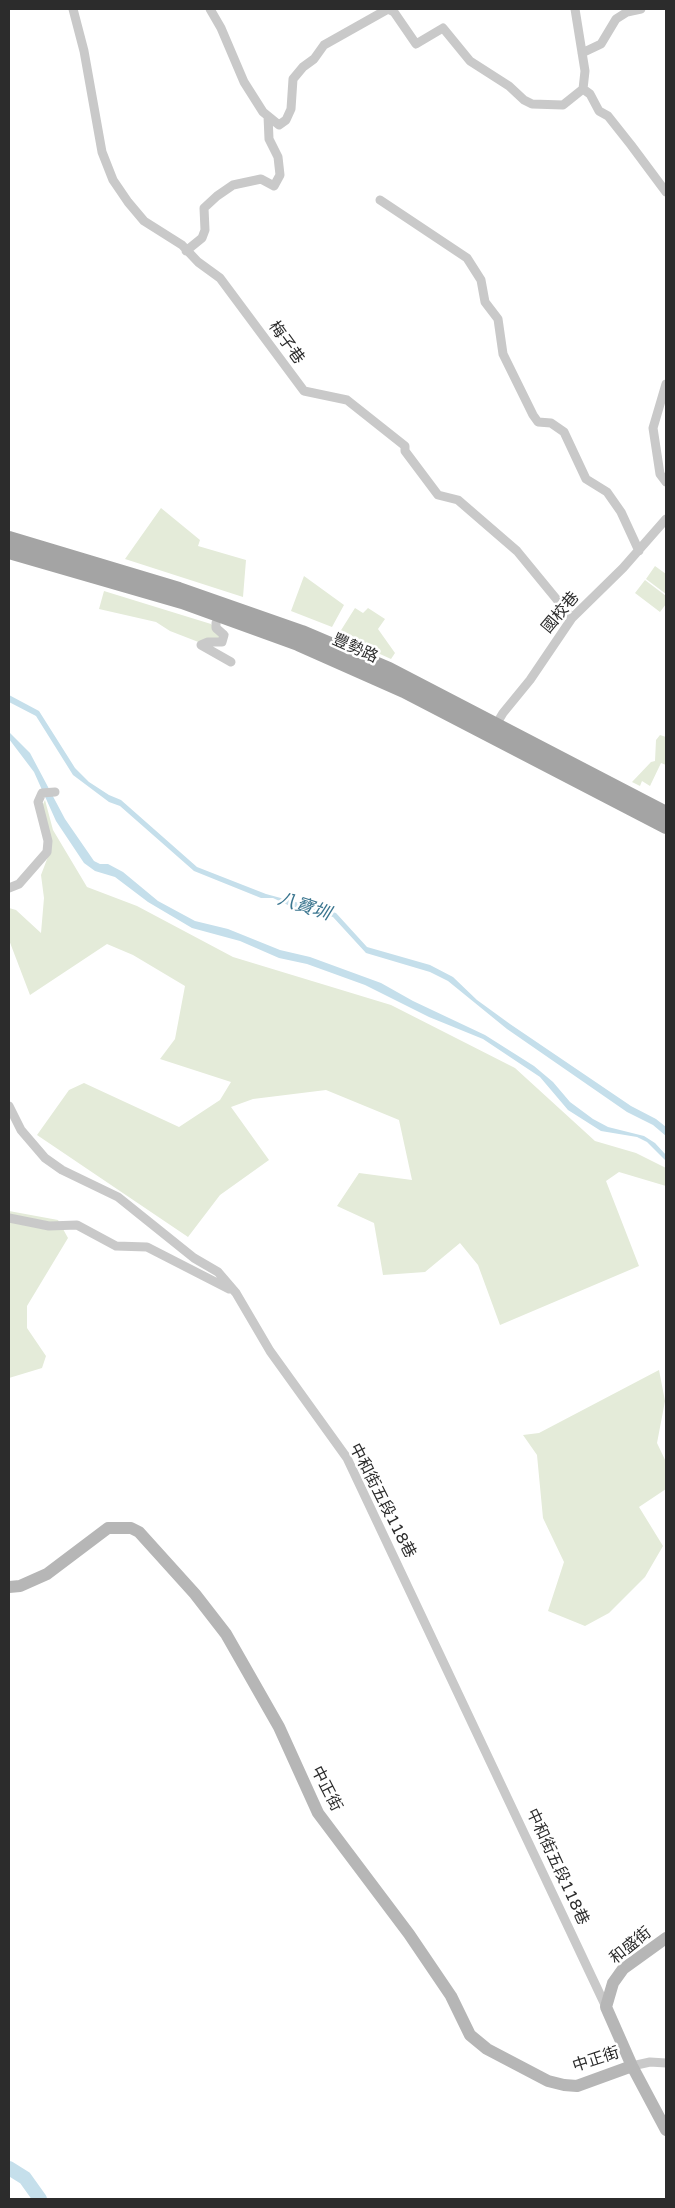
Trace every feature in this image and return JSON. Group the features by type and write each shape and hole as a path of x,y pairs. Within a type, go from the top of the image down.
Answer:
{"main road":[{"name":"豐勢路","path":"9,538 179,589 293,629 389,669 494,729 597,784 666,828"},
{"name":"豐勢路","path":"9,552 182,602 290,640 494,729"},
{"name":"豐勢路","path":"597,784 666,813"}],"street":[{"name":"梅子巷","path":"73,9 84,51 102,152 113,180 144,221 182,245 186,251 220,278 304,391 347,400 405,446 405,451 438,495 458,500 517,551 572,618"},
{"path":"210,9 222,28 244,82 268,116 279,125 286,120 292,109 293,79 324,45 388,9 394,12 416,44 444,28 470,61 509,86 524,100 532,104 562,105 583,89 585,71 575,9"},
{"path":"582,53 601,44 616,18 627,12 641,9"},
{"path":"583,89 590,94 599,111 608,116 632,145 666,192"},
{"path":"186,251 202,238 205,230 204,208 217,196 233,185 261,180 274,186 280,175 278,157 269,139 268,116"},
{"path":"380,200 467,258 481,280 485,302 498,319 503,354 533,415 538,422 551,423 564,432 586,479 607,492 621,512 639,552"},
{"path":"666,384 652,428 660,474 666,482"},
{"name":"國校巷","path":"494,729 502,713 530,680 572,618 639,552 666,519"},
{"path":"216,623 216,628 224,636 222,642 208,642 201,645 230,662"},
{"path":"9,888 20,884 47,852 48,841 38,802 42,793 55,792"},
{"name":"中和街五段118巷","path":"9,1106 21,1130 45,1158 62,1170 118,1197 194,1258 218,1272 236,1293 270,1351 347,1458 606,2006"},
{"path":"9,1218 48,1226 77,1225 116,1246 147,1248 236,1293"},
{"name":"中正街","path":"9,1587 20,1586 47,1574 108,1528 131,1528 139,1532 195,1594 226,1634 279,1727 318,1813 409,1934 451,1996 470,2034 487,2049 548,2082 577,2086 632,2066"},
{"name":"和盛街","path":"606,2006 613,1983 623,1969 666,1938"},
{"path":"606,2006 632,2066 666,2130"},
{"path":"632,2066 650,2062 666,2063"}],"green space":[{"path":"161,508 200,540 198,546 246,560 243,597 125,559"},
{"path":"655,566 666,574 666,594 646,579"},
{"path":"304,576 344,605 332,627 291,611"},
{"path":"645,580 666,596 666,604 660,612 635,593"},
{"path":"104,591 211,624 221,638 201,643 170,631 156,622 99,609"},
{"path":"355,608 363,613 368,608 385,619 378,629 395,653 391,659 338,635"},
{"path":"660,735 666,737 666,765 661,763 650,786 642,781 640,786 632,782 651,762 655,761 656,740"},
{"path":"45,800 53,830 87,887 137,906 233,957 391,1005 515,1068 595,1141 636,1153 666,1168 666,1186 619,1172 606,1181 639,1266 500,1325 478,1265 460,1243 425,1272 383,1275 374,1223 337,1206 359,1173 412,1180 399,1120 326,1090 253,1099 231,1107 269,1160 220,1195 188,1237 37,1135 69,1090 84,1083 179,1127 220,1100 231,1082 160,1059 175,1039 185,986 133,955 107,944 30,995 9,940 9,908 16,910 41,933 44,898 41,875 52,846 42,806"},
{"path":"9,1211 58,1220 68,1238 27,1306 27,1328 46,1356 42,1368 9,1378"},
{"path":"659,1370 665,1401 657,1443 666,1462 666,1489 639,1507 663,1546 645,1577 609,1613 585,1626 548,1611 564,1562 543,1518 537,1455 523,1435 539,1433"}],"water":[{"name":"八寶圳","path":"9,695 39,711 75,768 89,782 109,795 121,800 197,867 266,894 336,913 367,947 430,965 453,977 477,1000 510,1024 631,1106 656,1119 666,1127 666,1136 653,1125 627,1112 507,1029 448,981 430,972 366,953 333,917 290,906 273,898 261,898 194,871 120,806 109,802 73,775 36,716 9,702"},
{"name":"八寶圳","path":"9,732 30,753 65,819 94,861 100,864 108,864 123,872 158,901 195,921 228,929 280,950 310,957 381,983 413,1001 485,1035 534,1066 553,1082 570,1102 593,1119 608,1127 644,1136 655,1143 666,1155 666,1161 647,1142 637,1137 601,1131 568,1110 540,1077 483,1039 429,1017 365,985 307,964 279,958 240,941 192,928 148,902 115,877 95,871 84,863 56,821 34,772 9,739"}],"waterway":[{"path":"9,2168 25,2178 40,2199"}]}
